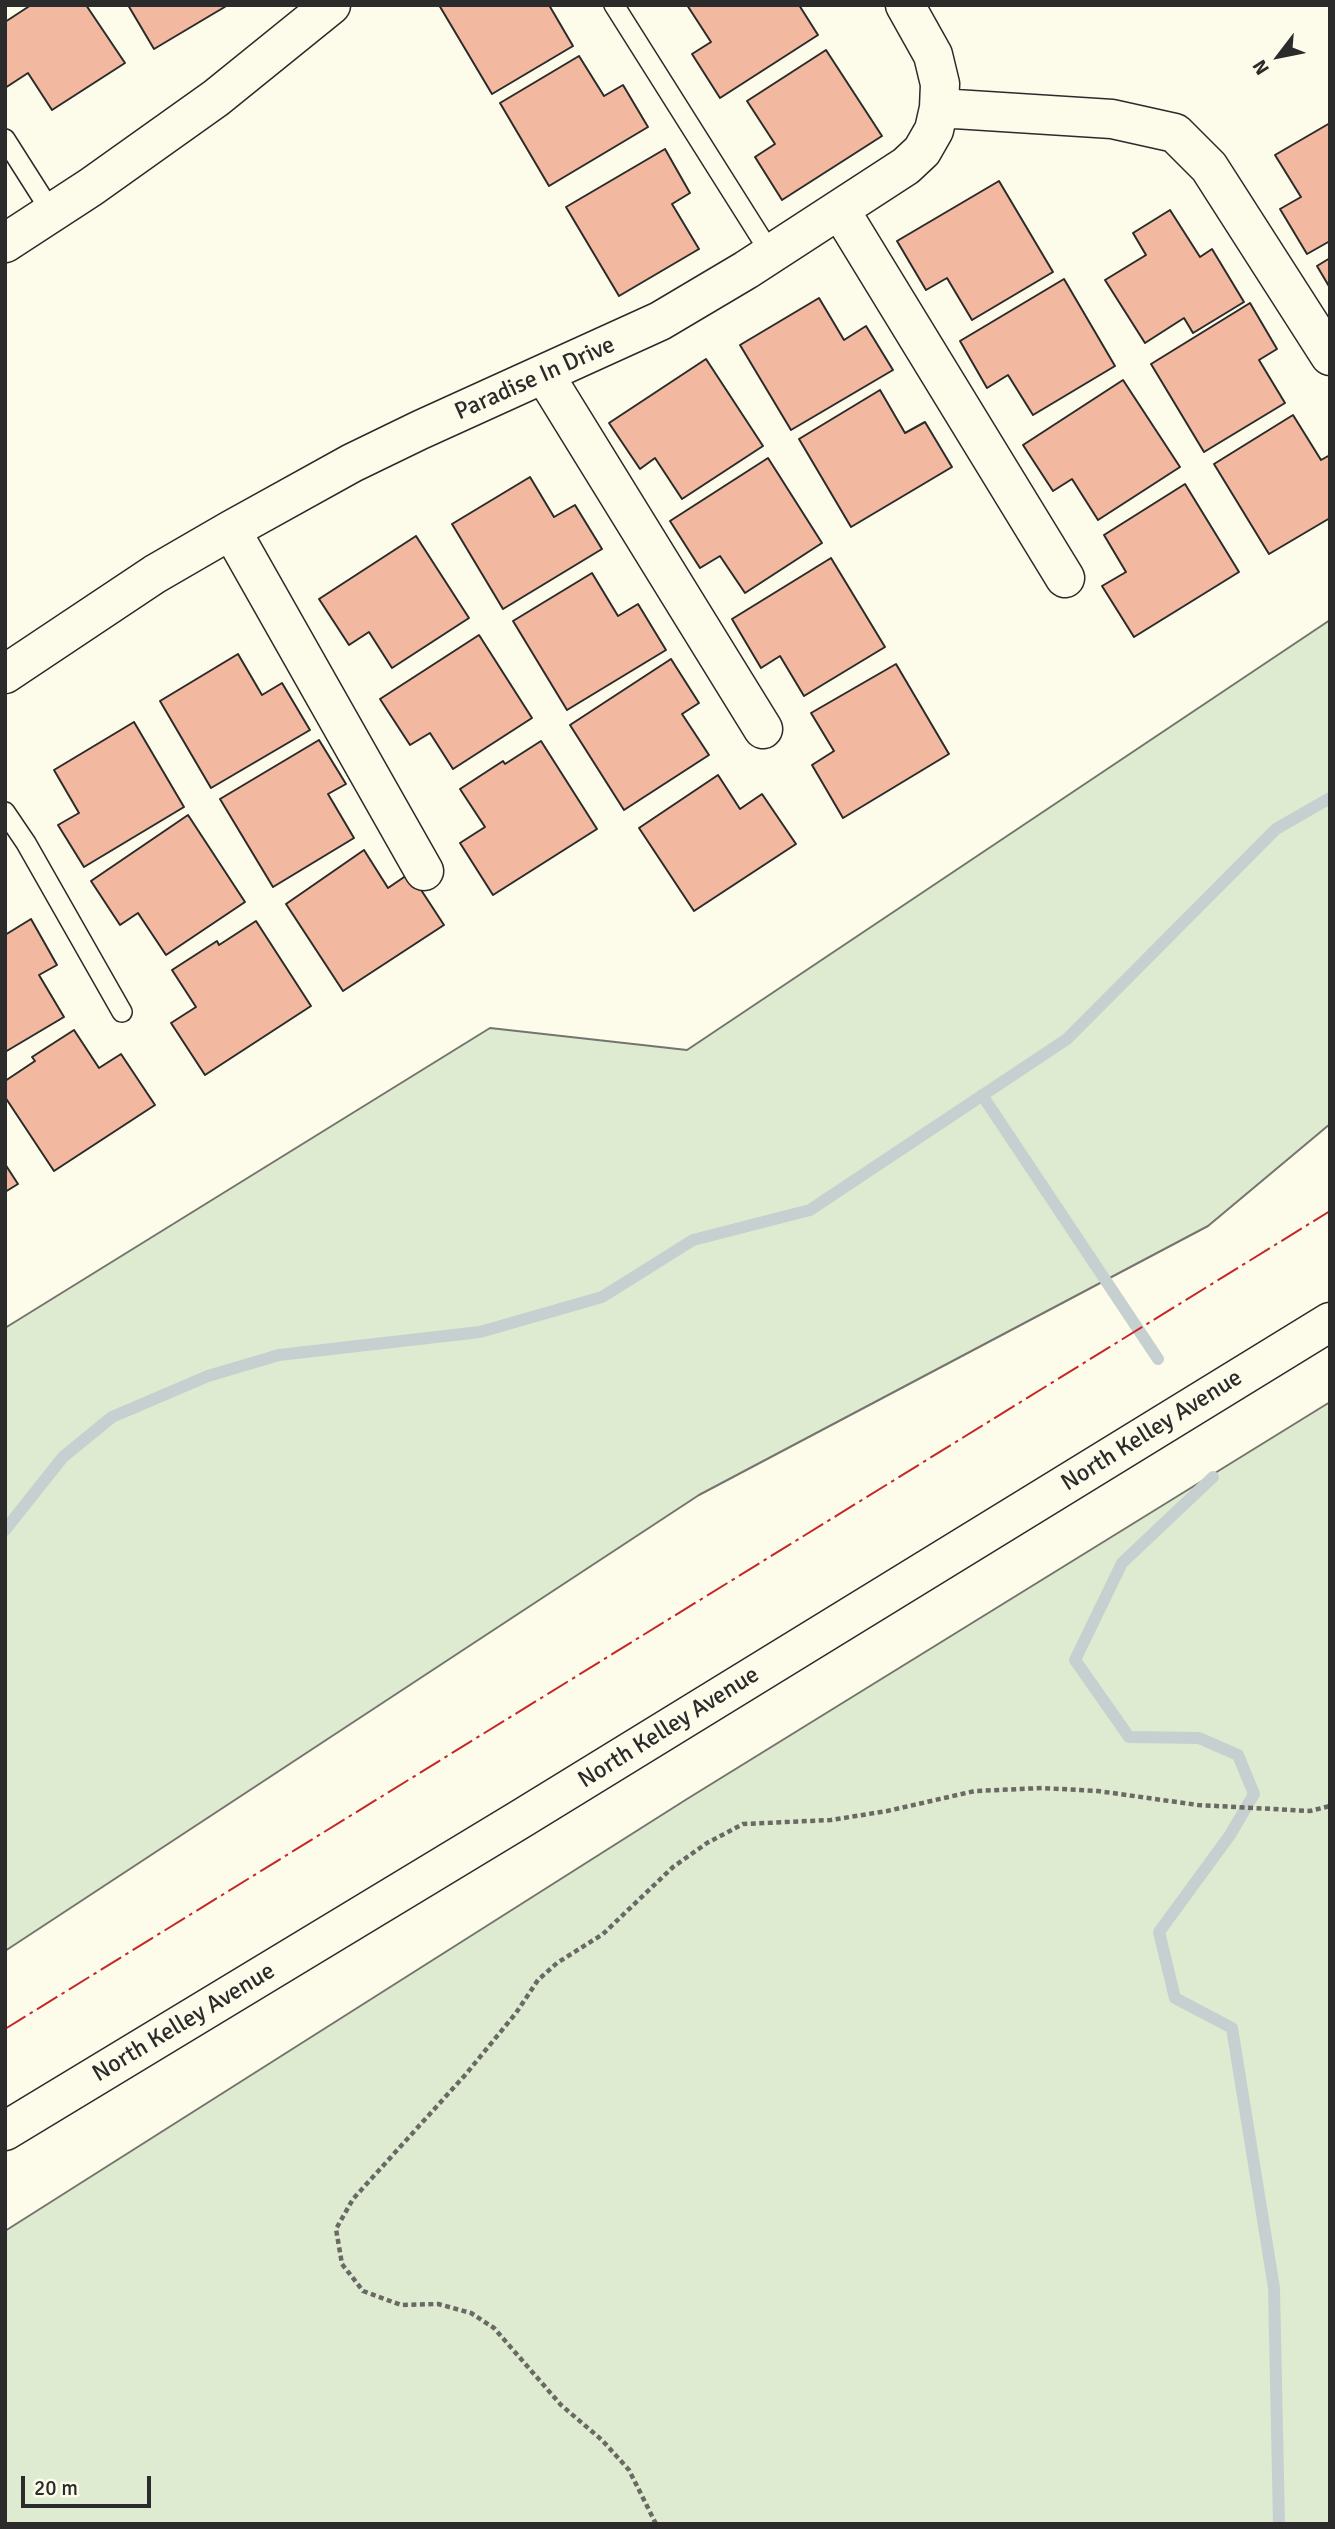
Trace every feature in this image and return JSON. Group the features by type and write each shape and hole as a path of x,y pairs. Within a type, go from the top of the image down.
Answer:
{"street":[{"name":"Paradise In Drive","path":"5,674 155,574 352,463 660,321 771,254 906,166 922,151 933,130 939,108 940,84 933,55 905,5"},
{"path":"5,243 216,97 317,10"},
{"path":"939,108 1112,119 1175,133 1209,167 1330,356"},
{"path":"840,210 1065,578"},
{"path":"544,374 763,729"},
{"path":"232,530 424,871"},
{"name":"North Kelley Avenue","path":"5,2131 519,1820 1330,1322"}],"lane":[{"path":"614,5 771,254"},
{"path":"5,139 52,213"},
{"path":"5,812 26,843 122,1012"}],"path":[{"path":"656,2524 629,2470 602,2440 561,2405 495,2328 471,2313 438,2304 401,2305 363,2291 341,2264 336,2229 353,2199 466,2074 516,2013 538,1980 557,1962 603,1934 673,1867 707,1843 743,1825 831,1820 887,1811 975,1791 1042,1788 1098,1790 1198,1805 1310,1811 1330,1806"}],"green space":[{"path":"1330,620 1330,1124 1208,1226 699,1495 5,1951 5,1328 490,1028 687,1050"},
{"path":"1330,1402 1330,2524 5,2524 5,2231 687,1799"}],"building":[{"path":"31,5 86,5 125,63 52,110 28,73 5,88 5,22"},
{"path":"128,5 228,5 154,49"},
{"path":"439,5 549,5 573,46 492,94"},
{"path":"687,5 799,5 818,35 720,98 692,54 711,42"},
{"path":"826,50 882,136 782,200 755,157 775,144 747,101"},
{"path":"579,56 604,96 623,85 648,127 549,186 500,103"},
{"path":"1330,123 1330,241 1307,254 1280,209 1301,197 1275,155"},
{"path":"665,149 690,193 672,204 699,249 619,296 566,207"},
{"path":"999,181 1053,272 972,320 947,278 926,290 897,241"},
{"path":"1170,210 1200,257 1212,249 1244,302 1193,333 1184,318 1145,343 1105,280 1146,255 1133,233"},
{"path":"1330,258 1330,288 1317,266"},
{"path":"1064,279 1115,366 1033,415 1008,375 987,388 960,341"},
{"path":"819,298 844,340 866,326 893,370 791,430 740,345"},
{"path":"1250,303 1277,349 1259,360 1285,403 1204,452 1151,364"},
{"path":"706,359 763,446 682,499 655,458 640,469 609,423"},
{"path":"1123,380 1180,467 1098,520 1072,479 1053,491 1023,445"},
{"path":"880,390 905,433 925,422 952,467 851,527 799,439"},
{"path":"1293,415 1321,460 1330,455 1330,518 1269,554 1214,464"},
{"path":"768,458 822,543 745,593 720,556 700,568 670,521"},
{"path":"530,477 554,517 575,505 602,549 503,609 452,524"},
{"path":"1185,484 1239,572 1134,637 1102,586 1126,572 1104,535"},
{"path":"416,536 469,618 392,668 369,632 349,645 319,599"},
{"path":"831,558 885,647 804,696 780,656 761,668 732,619"},
{"path":"592,573 618,616 638,604 666,650 567,710 513,621"},
{"path":"479,635 532,718 453,769 430,733 410,745 380,699"},
{"path":"238,654 262,695 282,683 310,730 211,788 160,701"},
{"path":"671,659 699,703 682,714 709,755 624,810 570,725"},
{"path":"896,664 949,754 843,818 812,765 834,751 811,713"},
{"path":"134,722 184,807 84,867 58,825 79,813 54,770"},
{"path":"319,740 346,784 328,794 354,838 273,887 220,799"},
{"path":"541,741 597,829 493,895 460,843 485,827 460,789 503,761 505,764"},
{"path":"718,775 740,809 762,794 796,844 694,911 639,828"},
{"path":"188,815 245,902 166,955 138,913 120,925 91,881"},
{"path":"364,850 388,888 410,873 444,925 343,991 286,904"},
{"path":"31,919 57,965 39,975 64,1017 5,1052 5,935"},
{"path":"256,921 311,1006 205,1075 171,1023 196,1007 172,970 217,941 219,945"},
{"path":"74,1030 99,1068 121,1054 155,1105 54,1171 5,1097 5,1081 35,1061 32,1057"},
{"path":"5,1164 18,1184 5,1192"}],"waterway":[{"path":"5,1530 63,1457 112,1417 208,1376 279,1355 480,1332 602,1297 693,1240 810,1210 1067,1039 1276,829 1330,798"},
{"path":"982,1095 1158,1359"},
{"path":"1213,1477 1122,1563 1075,1660 1129,1737 1199,1738 1238,1755 1254,1794 1230,1835 1159,1932 1175,1998 1232,2028 1274,2288 1279,2524"}],"power":[{"path":"5,2029 1330,1211"}]}
